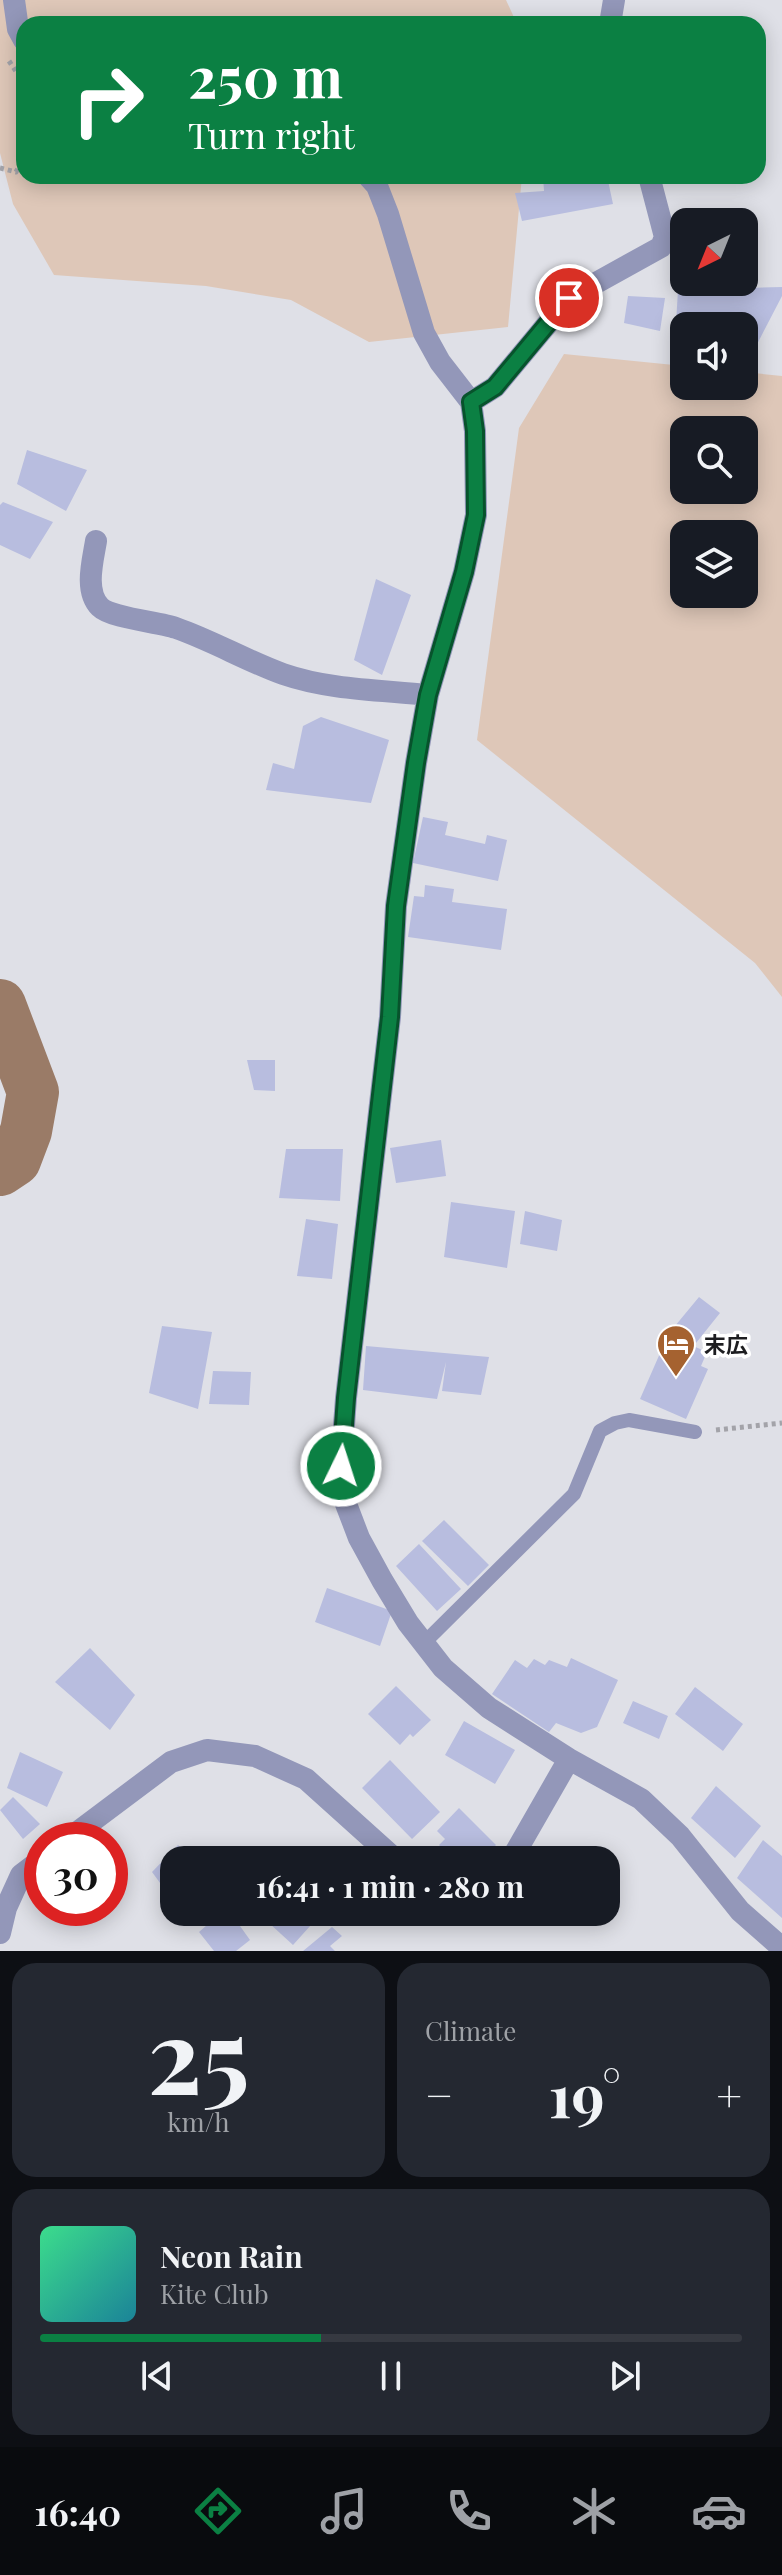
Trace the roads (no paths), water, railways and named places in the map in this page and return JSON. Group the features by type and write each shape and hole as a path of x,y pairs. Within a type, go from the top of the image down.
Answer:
{"street":[{"path":"375,184 388,214 424,333 440,362 471,402 475,431 476,515 464,572 428,695 396,906 390,1017 346,1398 341,1466 346,1504 359,1538 388,1591 443,1668 489,1708 569,1759 641,1799 680,1836 740,1911 782,1948"},
{"path":"471,402 495,387 569,298 661,247 665,237 651,184"},
{"path":"96,541 91,582 100,607 174,627 284,674 352,688 428,695"},
{"path":"91,1822 171,1762 207,1750 255,1756 306,1779 380,1846"},
{"path":"519,1846 569,1759"},
{"path":"0,1933 6,1908 24,1873"}],"lane":[{"path":"424,1643 574,1494 600,1431 629,1420 695,1432"}],"waterway":[{"path":"0,1005 33,1092 26,1131 15,1160 0,1170"}],"place":[{"name":"末広","path":"676,1378"}]}
